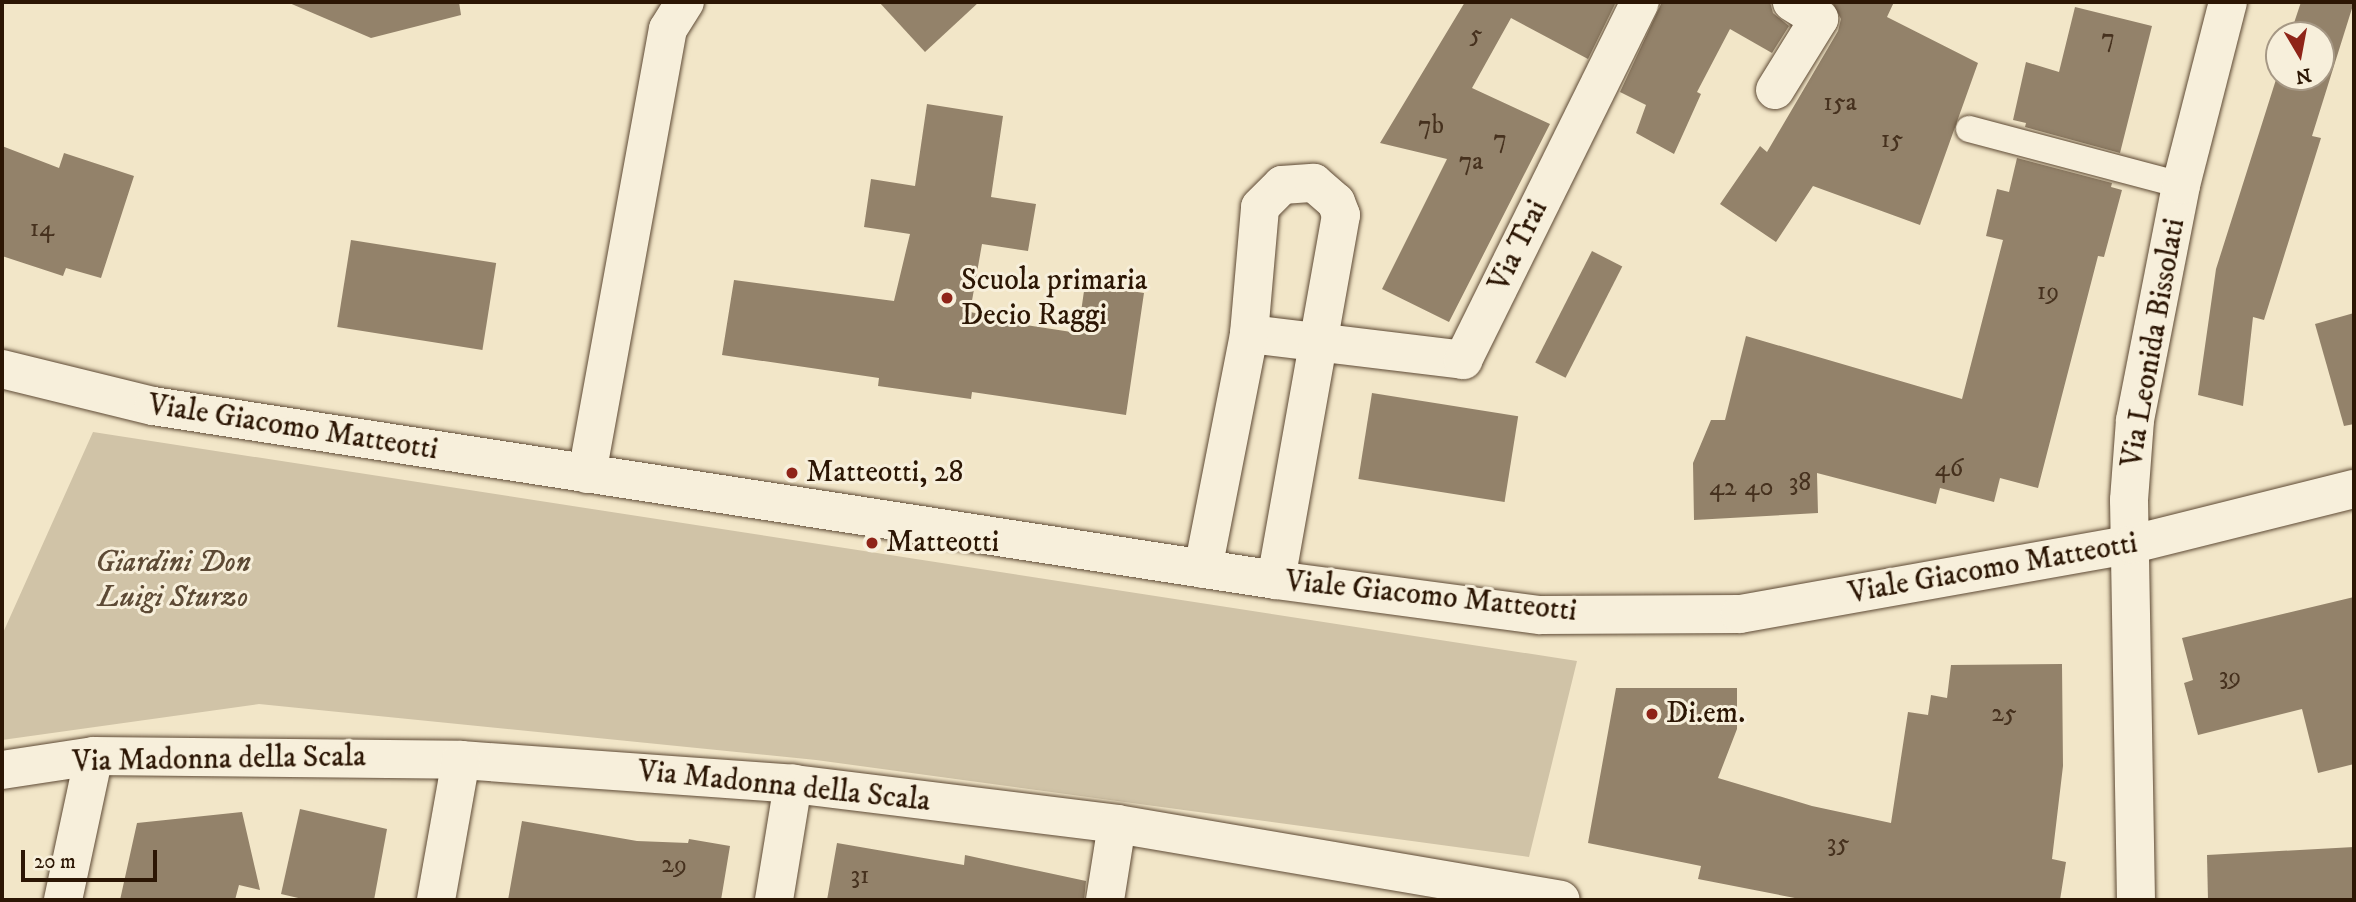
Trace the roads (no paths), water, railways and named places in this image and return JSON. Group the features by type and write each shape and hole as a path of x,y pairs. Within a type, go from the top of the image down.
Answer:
{"street":[{"name":"Via Trai","path":"1249,334 1462,360 1640,2"},
{"path":"1775,90 1819,19 1792,2"},
{"name":"Via Leonida Bissolati","path":"2136,900 2133,544 2129,500 2135,420 2181,185 2228,2"},
{"path":"587,474 668,29 682,6"},
{"path":"1203,569 1249,334 1260,207 1282,185 1314,183 1336,202 1341,215 1276,580"},
{"name":"Viale Giacomo Matteotti","path":"2,369 153,406 1203,569 1540,615 1740,614 2133,544 2354,489"},
{"path":"63,900 94,755"},
{"name":"Via Madonna della Scala","path":"2,770 94,755 461,760 793,784 1117,824 1440,889 1560,900"},
{"path":"436,900 461,760"},
{"path":"774,900 793,784"},
{"path":"1105,900 1117,824"}],"lane":[{"path":"1969,129 2181,185"}],"place":[{"name":"Scuola primaria Decio Raggi","path":"947,298"},
{"name":"Matteotti, 28","path":"792,473"},
{"name":"Matteotti","path":"872,543"},
{"name":"Di.em.","path":"1652,714"}],"park label":[{"name":"Giardini Don Luigi Sturzo","path":"173,580"}]}
